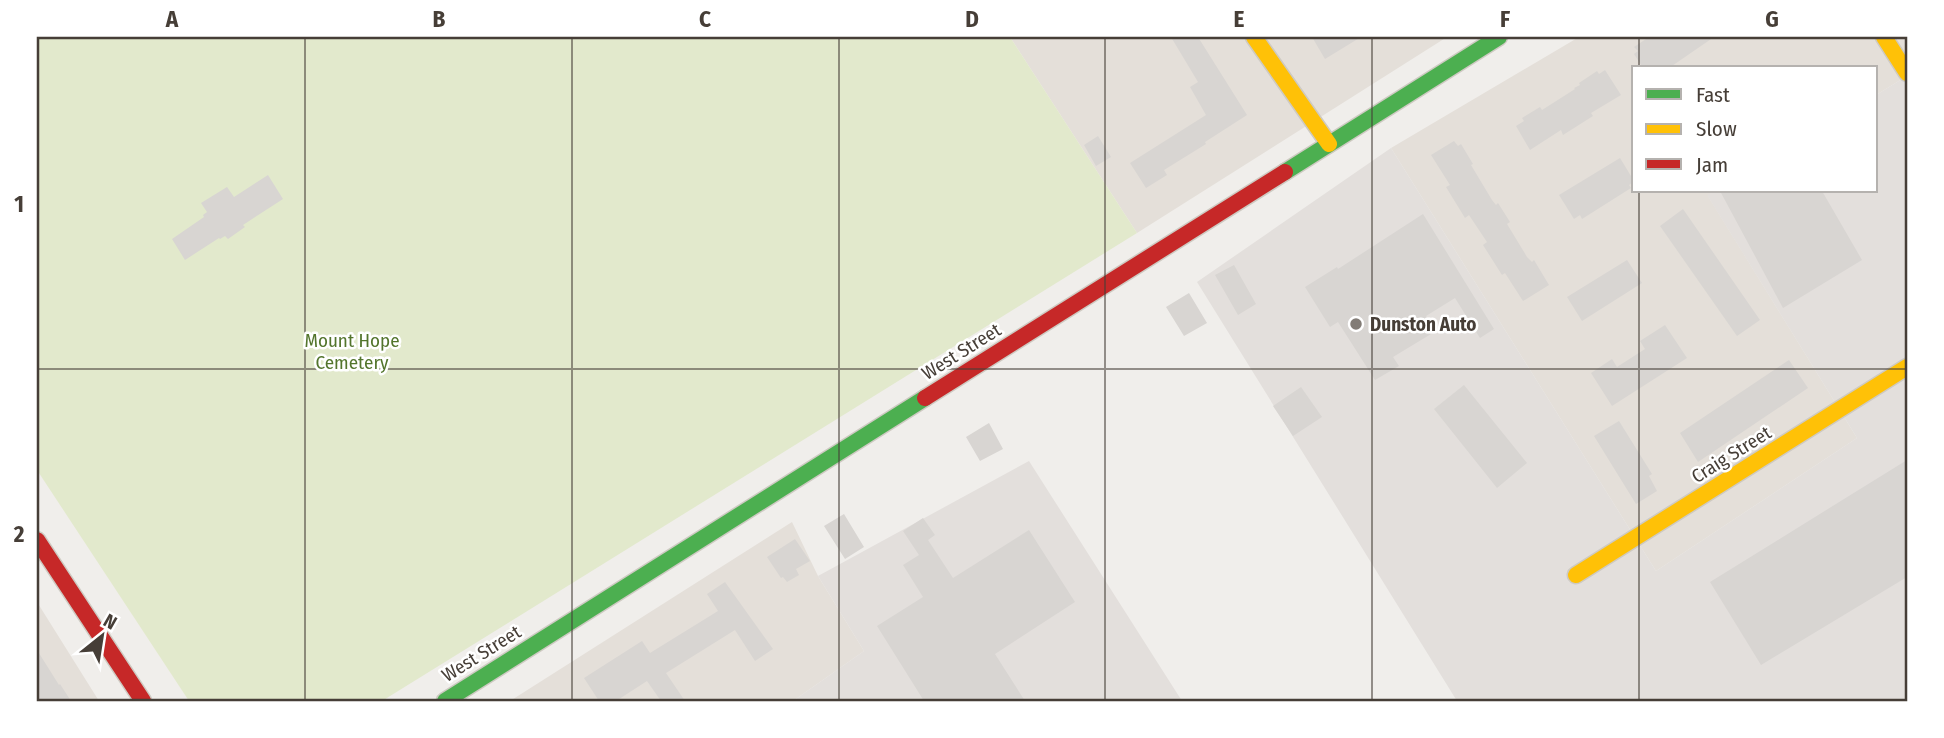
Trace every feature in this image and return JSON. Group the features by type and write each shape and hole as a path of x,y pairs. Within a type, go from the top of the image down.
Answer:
{"main road":[{"path":"1254,37 1329,144"},
{"name":"West Street","path":"444,701 1499,37"},
{"path":"1884,37 1907,73"},
{"name":"Craig Street","path":"1576,575 1907,367"},
{"path":"37,540 143,701"}],"shaded area":[{"path":"1010,37 1447,37 1137,233"},
{"path":"1579,37 1907,37 1907,76 1878,94 1878,66 1632,66 1632,192 1714,192 1708,196 1857,438 1656,571 1391,148"},
{"path":"1907,76 1907,701 1457,701 1197,282 1391,148 1656,571 1857,438 1707,195 1713,192 1878,192 1878,94"},
{"path":"1029,461 1182,701 793,701 864,651 818,576"},
{"path":"792,522 818,576 864,651 793,701 510,701"},
{"path":"37,602 99,701 37,701"}],"green space":[{"name":"Mount Hope Cemetery","path":"37,37 1010,37 1137,233 382,701 189,701 37,470"}],"building":[{"path":"1171,37 1198,37 1247,115 1164,170 1167,175 1146,188 1130,163 1206,115 1190,87 1198,82"},
{"path":"1312,37 1361,37 1325,59"},
{"path":"1649,37 1714,37 1672,66 1642,66 1634,54 1638,51 1634,47"},
{"path":"1605,70 1621,95 1591,113 1593,116 1563,135 1561,130 1530,150 1516,126 1524,121 1522,118 1540,107 1542,110 1597,71 1599,74"},
{"path":"1098,136 1111,157 1096,166 1084,145"},
{"path":"1454,141 1458,146 1461,144 1492,200 1496,205 1498,203 1510,222 1507,224 1527,257 1532,262 1534,260 1549,285 1523,301 1483,245 1487,242 1469,215 1465,218 1446,187 1450,185 1431,155"},
{"path":"1620,158 1632,178 1629,185 1631,188 1582,219 1580,215 1574,219 1559,195"},
{"path":"268,175 283,199 243,225 245,227 228,239 225,236 219,238 185,260 172,239 204,217 207,212 201,203 227,187 234,197"},
{"path":"1721,192 1823,192 1862,260 1783,308"},
{"path":"1683,209 1760,320 1737,336 1660,226"},
{"path":"1423,214 1494,329 1480,338 1455,298 1426,316 1436,331 1393,357 1399,366 1375,380 1338,322 1330,327 1305,287"},
{"path":"1627,260 1642,283 1582,321 1567,297"},
{"path":"1234,265 1256,304 1238,315 1215,275"},
{"path":"1189,293 1207,323 1184,336 1166,307"},
{"path":"1665,325 1687,358 1612,406 1591,373 1612,359 1617,367 1645,349 1640,341"},
{"path":"1789,360 1808,388 1698,462 1680,433"},
{"path":"1464,385 1527,463 1497,488 1434,409"},
{"path":"1301,387 1322,417 1293,436 1273,406"},
{"path":"1619,421 1652,474 1649,476 1657,491 1636,504 1594,436"},
{"path":"989,423 1003,449 980,461 966,437"},
{"path":"1907,460 1907,577 1761,665 1710,582"},
{"path":"844,514 864,547 845,559 824,526"},
{"path":"923,518 935,535 928,540 953,578 1029,530 1075,602 995,654 1025,701 924,701 877,626 923,597 903,565 919,555 903,531"},
{"path":"795,539 810,561 796,569 799,575 787,582 781,578 767,557"},
{"path":"725,582 773,649 755,661 735,630 666,673 685,701 661,701 647,681 616,701 599,701 584,678 642,641 650,653 718,611 707,594"},
{"path":"37,650 59,685 71,701 37,701"}],"traffic: fast":[{"path":"1285,172 1499,37"},
{"path":"445,701 925,398"}],"traffic: slow":[{"path":"1254,37 1329,144"},
{"path":"1884,37 1907,73"},
{"path":"1576,575 1907,367"}],"traffic: jam":[{"path":"925,398 1285,172"},
{"path":"37,540 143,701"}],"place":[{"name":"Dunston Auto","path":"1356,324"}]}
